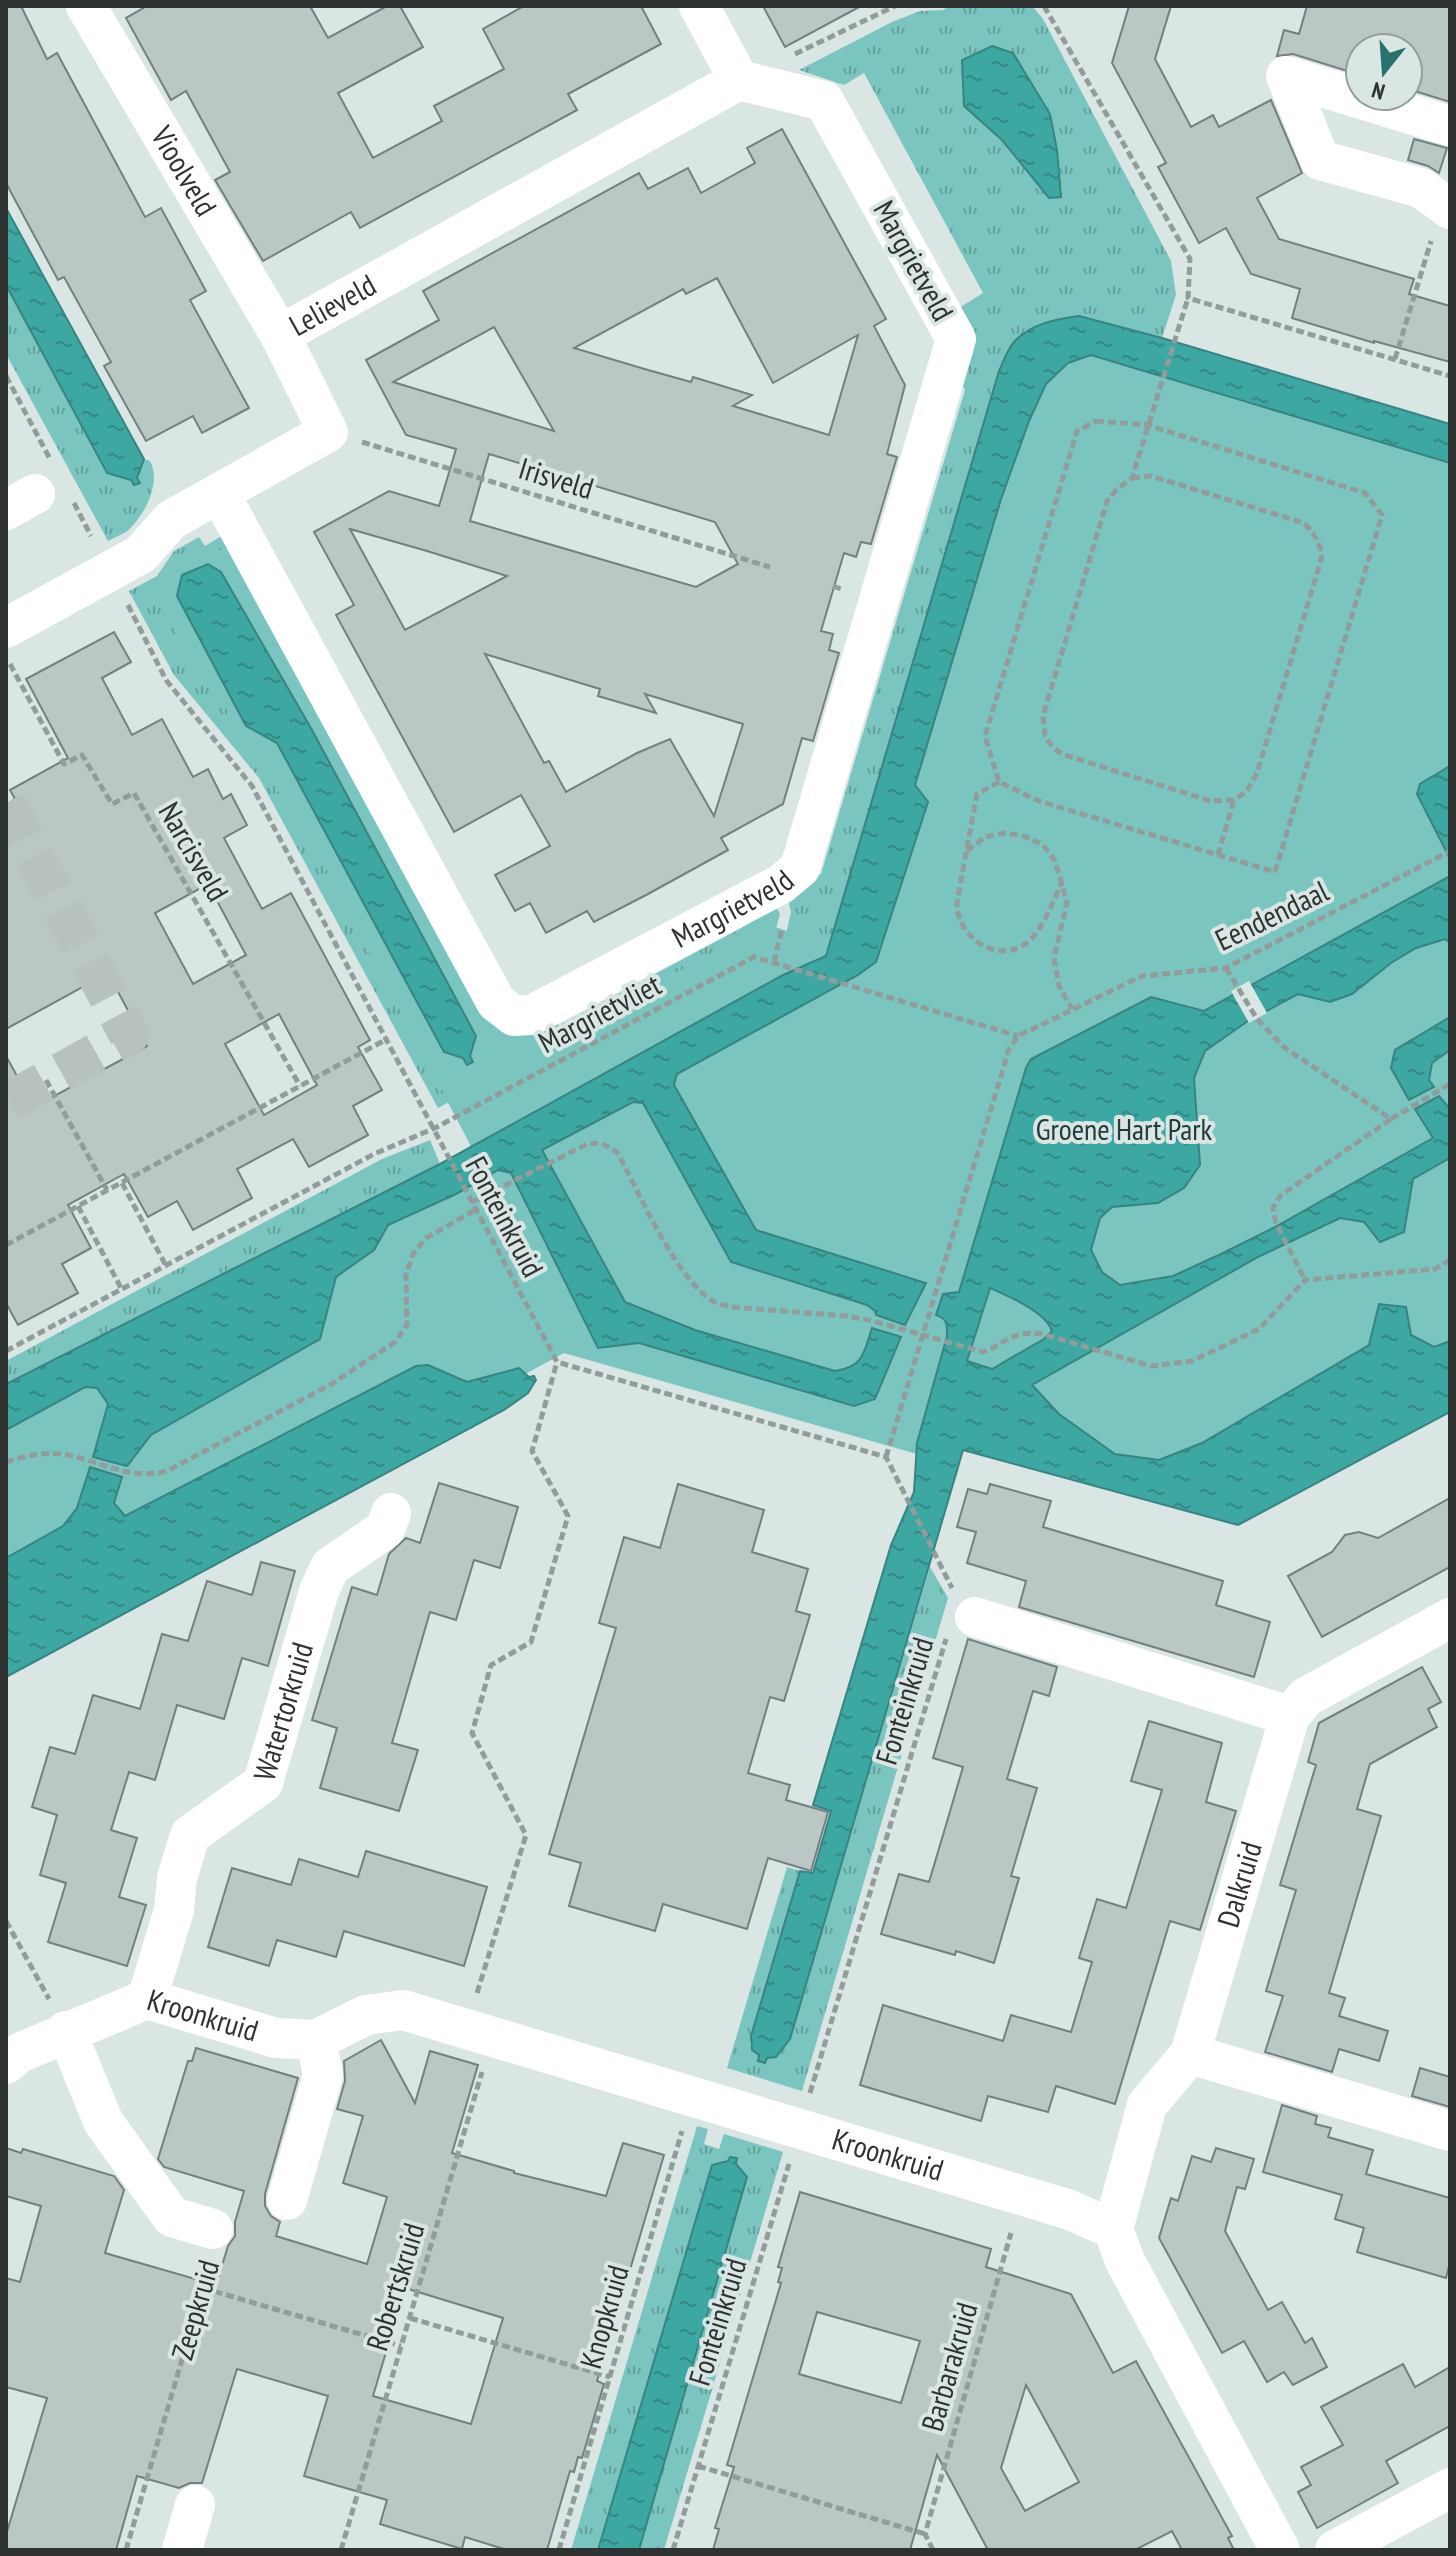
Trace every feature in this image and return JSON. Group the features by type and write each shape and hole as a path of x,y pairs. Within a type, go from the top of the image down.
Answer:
{"street":[{"name":"Vioolveld","path":"86,6 280,335"},
{"path":"699,6 739,80"},
{"path":"1449,205 1421,188 1320,160 1286,76 1450,126"},
{"name":"Lelieveld","path":"328,432 280,335 739,80"},
{"name":"Margrietveld","path":"220,494 496,1002 514,1016 532,1015 781,884 800,868 956,339 824,101 739,80"},
{"path":"6,628 141,554 171,520 328,432"},
{"name":"Watertorkruid","path":"147,1999 174,1910 177,1878 190,1835 263,1783 319,1591 330,1567 385,1529 391,1513"},
{"path":"961,1614 1290,1716 1306,1697 1450,1618"},
{"name":"Dalkruid","path":"1113,2229 1147,2105 1190,2054 1290,1716"},
{"name":"Kroonkruid","path":"6,2064 19,2053 66,2031 147,1999 276,2038 316,2040 366,2015 403,2010 1022,2194 1113,2229"},
{"name":"Zeepkruid","path":"66,2031 104,2123 172,2217 213,2229"},
{"path":"287,2200 323,2075 316,2040"},
{"path":"1190,2054 1450,2131"},
{"path":"1113,2229 1125,2261 1280,2550"},
{"path":"1335,2550 1450,2488"},
{"path":"182,2550 195,2505"}],"path":[{"path":"739,80 895,6"},
{"path":"1044,6 1190,259 1188,298 1132,478"},
{"path":"1395,359 1438,218 1449,205"},
{"path":"1188,298 1450,376"},
{"name":"Fonteinkruid","path":"6,376 41,491 110,571 166,680 252,786 557,1362"},
{"path":"1096,421 1147,425 1365,493 1382,515 1275,872 1039,801 999,782 985,736 1077,431 1096,421"},
{"name":"Irisveld","path":"328,432 770,567"},
{"path":"1151,476 1304,523 1312,531 1322,551 1257,773 1247,791 1234,800 1210,801 1077,761 1052,747 1045,735 1043,716 1107,501 1132,478 1151,476"},
{"name":"Narcisveld","path":"6,656 64,764 82,755 112,804 134,793 300,1086"},
{"path":"999,782 977,794 956,912 969,937 989,948 1020,947 1033,937 1062,882"},
{"path":"1218,855 1234,800"},
{"path":"966,852 985,837 1004,833 1024,836 1043,845 1055,861 1067,902 1054,958 1059,986 1072,1009"},
{"name":"Eendendaal","path":"1018,1036 1142,976 1226,968 1450,851"},
{"name":"Margrietvliet","path":"435,1128 754,957 1018,1036"},
{"path":"1226,968 1257,1019 1285,1048 1391,1119"},
{"path":"961,1614 886,1457 1009,1049 1018,1036"},
{"path":"6,1245 387,1039"},
{"path":"46,1080 107,1190"},
{"path":"1305,1280 1276,1223 1273,1208 1280,1196 1407,1107 1447,1086"},
{"path":"6,1351 374,1154 435,1128"},
{"path":"470,1199 513,1183 587,1144 601,1143 617,1152 676,1259 696,1287 715,1302 731,1307 873,1321 973,1350 989,1350 1008,1336 1029,1332 1151,1366 1192,1361 1259,1329 1305,1280 1435,1269 1450,1260"},
{"path":"122,1183 165,1264"},
{"path":"78,1206 121,1288"},
{"path":"6,1462 32,1454 58,1454 148,1476 167,1471 330,1385 395,1342 407,1325 406,1275 413,1254 426,1238 475,1210"},
{"path":"557,1362 886,1457"},
{"name":"Robertskruid","path":"341,2550 410,2318 526,1835 472,1733 491,1665 531,1642 568,1516 532,1451 557,1362"},
{"name":"Fonteinkruid","path":"673,2550 799,2128 961,1614"},
{"path":"6,1921 66,2031"},
{"name":"Knopkruid","path":"559,2550 693,2096"},
{"name":"Barbarakruid","path":"925,2534 1022,2194"},
{"name":"Zeepkruid","path":"126,2550 219,2231 213,2229"},
{"path":"203,2288 401,2346"},
{"path":"410,2318 610,2377"},
{"path":"698,2466 925,2534 933,2550"}],"green space":[{"path":"949,6 1032,6 1043,19 1171,261 1176,295 1162,338 1079,316 1014,343 999,371 826,956 783,947 791,912 789,903 792,890 821,874 965,390 957,376 959,308 983,293 864,73 844,85 799,70 892,22 920,11 943,10"},
{"path":"6,285 106,473 137,478 144,459 150,461 154,479 145,509 133,526 108,541 6,354"},
{"name":"Groene Hart Park","path":"1076,334 1450,445 1450,1379 1229,1498 958,1424 938,1460 564,1353 6,1658 6,1407 478,1160 317,851 148,588 226,547 505,1059 770,925 850,953 1022,367"},
{"path":"228,532 488,1010 560,1025 743,927 746,915 773,901 780,914 771,946 748,940 438,1108 259,778 174,675 129,591 157,576 174,551 199,537 205,546"},
{"path":"430,1140 440,1164 6,1384 6,1361 382,1159"},
{"path":"930,1567 948,1598 802,2091 727,2068 787,1867 800,1871 750,2044 752,2050 767,2058 790,2039"},
{"path":"697,2126 708,2129 704,2144 719,2149 724,2134 783,2152 664,2550 639,2550 747,2177 729,2161 712,2166 598,2550 571,2550"}],"water":[{"path":"992,46 1013,53 1050,114 1061,197 1049,198 1002,140 964,106 962,60"},
{"path":"6,208 144,459 137,478 140,483 134,485 131,480 107,473 6,285"},
{"path":"1079,316 1450,424 1450,463 1091,355 1068,363 1046,384 1001,499 915,785 928,802 876,962 858,975 677,1074 674,1085 756,1230 926,1283 905,1325 876,1315 867,1305 731,1262 643,1103 633,1102 542,1150 625,1302 695,1330 835,1371 857,1362 872,1328 901,1337 875,1399 854,1406 639,1343 598,1348 511,1173 498,1170 456,1194 388,1225 374,1250 336,1277 320,1339 151,1435 127,1466 93,1457 108,1404 97,1388 85,1387 6,1430 6,1384 440,1164 783,975 826,956 999,371 1007,353 1020,336 1053,321"},
{"path":"208,564 221,572 312,730 476,1036 470,1056 473,1062 467,1065 463,1058 444,1052 277,743 246,726 177,596 182,575"},
{"path":"1450,766 1450,859 1417,794 1420,784"},
{"path":"1450,876 1450,943 1445,939 1416,948 1391,963 1352,994 1330,1002 1298,994 1248,1021 1205,1051 1194,1078 1200,1165 1184,1188 1158,1203 1112,1207 1100,1218 1091,1250 1102,1272 1120,1285 1173,1276 1221,1254 1433,1138 1415,1109 1439,1096 1450,1109 1450,1158 1413,1179 1404,1232 1380,1242 1364,1222 1340,1218 1258,1257 1032,1385 1059,1414 1115,1454 1159,1460 1202,1443 1369,1345 1379,1304 1406,1307 1411,1335 1434,1347 1450,1341 1450,1412 1238,1525 963,1450 790,2039 776,2057 767,2058 765,2063 758,2061 759,2055 752,2050 751,2036 800,1871 813,1873 831,1811 813,1805 891,1545 914,1492 917,1443 947,1336 946,1323 936,1315 943,1294 959,1292 1026,1068 1031,1059 1151,997 1204,1011","holes":["990,1288 1034,1311 1052,1331 1044,1339 992,1369 967,1361"]},
{"path":"1450,1017 1450,1050 1432,1063 1429,1080 1434,1087 1409,1100 1391,1068 1395,1050"},
{"path":"428,1365 467,1382 519,1368 536,1380 528,1393 504,1410 6,1677 6,1558 63,1526 77,1508 90,1467 122,1477 114,1503 125,1516 416,1366"},
{"path":"730,2157 737,2158 736,2164 747,2177 639,2550 598,2550 712,2165 728,2161"}],"pier":[{"path":"1249,981 1267,1013 1249,1023 1231,991"}],"building":[{"path":"6,6 21,6 47,59 57,53 145,217 161,208 206,291 190,300 249,408 202,433 193,416 146,441 104,366 111,362 64,277 58,280 6,183"},
{"path":"147,6 310,6 328,38 387,6 400,6 423,47 338,93 373,158 442,121 434,106 504,69 483,29 524,6 641,6 661,44 568,94 577,110 360,228 351,212 263,261 215,180 230,172 186,91 171,100 126,18"},
{"path":"763,6 861,6 785,47"},
{"path":"1129,6 1171,6 1155,59 1191,127 1213,115 1219,127 1271,100 1302,173 1257,198 1279,239 1414,279 1409,294 1450,306 1450,362 1292,318 1300,289 1251,274 1226,228 1199,243 1158,167 1166,163 1112,63"},
{"path":"1307,6 1450,6 1450,102 1424,94 1424,32 1344,32 1344,70 1293,54 1277,56 1284,30 1299,34"},
{"path":"782,129 886,319 874,326 905,385 887,454 897,457 871,544 861,542 856,557 844,553 821,631 833,634 829,650 839,653 813,741 802,738 783,804 721,838 728,850 648,894 594,922 587,911 546,933 530,903 515,911 495,875 550,846 521,795 454,832 336,615 354,605 314,532 389,491 439,506 456,449 406,435 366,360 439,320 423,291 639,173 648,189 688,168 701,193 755,163 747,148","holes":["717,278 773,383 858,335 829,435 733,406 752,395 693,377 691,382 574,348 683,289 686,294","494,327 554,431 393,382","489,454 715,522 738,564 696,587 470,521","350,529 427,551 507,576 405,630","485,654 600,689 598,696 656,713 645,694 743,724 714,816 670,739 637,753 566,792 549,761 544,763"]},
{"path":"1414,139 1447,148 1439,173 1408,160"},
{"path":"114,632 131,662 102,678 132,735 162,719 193,777 208,769 223,799 231,794 247,825 224,838 262,909 291,893 370,1040 358,1047 382,1090 353,1106 368,1135 309,1167 293,1139 237,1169 252,1198 193,1230 177,1201 148,1217 124,1174 68,1205 91,1248 62,1264 78,1293 18,1325 6,1303 6,1056 34,1107 147,1046 108,973 6,1029 6,805 15,799 10,790 68,758 26,679","holes":["208,884 246,955 193,984 155,913","279,1014 317,1085 264,1115 225,1044"]},
{"path":"439,1483 518,1507 500,1568 474,1560 456,1620 430,1612 392,1743 418,1750 399,1811 320,1788 337,1728 312,1720 352,1587 377,1595 389,1554 406,1538 420,1543"},
{"path":"678,1484 764,1510 752,1552 808,1569 796,1611 810,1615 784,1701 770,1697 748,1773 790,1785 786,1800 828,1812 811,1871 768,1858 747,1929 663,1904 655,1931 569,1906 581,1863 549,1854 616,1628 599,1623 624,1537 660,1548"},
{"path":"990,1484 1051,1501 1043,1527 1223,1581 1216,1605 1270,1622 1254,1677 1019,1607 1026,1581 967,1563 976,1532 957,1527 968,1489 987,1494"},
{"path":"1450,1498 1450,1567 1322,1637 1288,1576 1332,1552 1345,1535 1359,1532 1378,1538"},
{"path":"261,1562 295,1571 268,1666 242,1658 224,1719 177,1705 155,1780 129,1772 111,1830 137,1838 119,1897 146,1905 127,1966 48,1942 66,1883 40,1875 57,1815 32,1807 50,1747 75,1754 93,1695 140,1709 162,1634 188,1641 207,1581 252,1595"},
{"path":"968,1639 1057,1667 1049,1696 1033,1691 1007,1779 1037,1788 1011,1876 1019,1878 994,1963 881,1934 899,1874 929,1882 946,1825 963,1767 933,1758"},
{"path":"1422,1667 1441,1702 1428,1709 1437,1727 1370,1764 1357,1809 1381,1816 1329,1993 1345,1998 1339,2016 1388,2031 1379,2061 1339,2049 1332,2072 1265,2052 1283,1996 1266,1991 1296,1890 1280,1885 1316,1765 1308,1762 1319,1723"},
{"path":"1149,1721 1222,1743 1206,1802 1236,1811 1200,1930 1170,1921 1115,2104 1056,2086 1048,2112 988,2096 981,2121 860,2085 883,2005 1003,2041 1011,2015 1071,2032 1092,1962 1079,1958 1097,1899 1126,1908 1162,1790 1131,1781"},
{"path":"366,1851 487,1887 464,1966 344,1931 336,1957 277,1940 269,1966 208,1947 232,1868 291,1885 299,1859 358,1877"},
{"path":"381,2040 415,2103 430,2051 478,2065 452,2153 514,2173 606,2196 623,2143 664,2155 597,2381 604,2384 582,2458 578,2457 574,2472 570,2471 547,2550 507,2550 465,2537 462,2549 380,2524 387,2500 304,2476 328,2396 237,2369 202,2483 190,2483 179,2488 137,2476 116,2550 6,2550 6,2535 47,2398 6,2387 6,2278 20,2282 41,2206 6,2196 6,2148 21,2153 23,2149 114,2176 124,2190 105,2253 216,2285 228,2246 235,2236 235,2222 244,2191 164,2167 158,2159 188,2061 192,2061 196,2048 298,2078 265,2194 265,2206 271,2216 280,2222 276,2236 367,2264 387,2197 343,2183 363,2116 337,2109 345,2081 344,2061","holes":["405,2288 503,2318 471,2424 373,2396"]},
{"path":"1420,2068 1450,2077 1450,2107 1412,2096"},
{"path":"1282,2105 1317,2116 1315,2124 1331,2128 1328,2137 1373,2150 1366,2174 1450,2198 1450,2262 1446,2278 1357,2252 1364,2228 1335,2219 1342,2195 1263,2172"},
{"path":"1216,2148 1254,2159 1245,2189 1237,2187 1225,2231 1268,2310 1282,2302 1305,2343 1312,2338 1327,2367 1293,2385 1284,2372 1267,2382 1244,2341 1222,2353 1159,2238 1171,2198 1178,2201 1192,2156 1211,2162"},
{"path":"800,2192 991,2249 986,2267 1071,2294 1113,2373 1136,2361 1232,2536 1228,2538 1234,2550 1182,2550 1172,2531 1135,2550 988,2550 937,2455 910,2550 713,2550 719,2529 715,2528 734,2467 727,2465 781,2283 778,2282 782,2268 778,2267","holes":["817,2312 920,2341 901,2403 799,2374","1026,2385 1079,2482 1025,2511 1001,2468"]},
{"path":"1403,2364 1415,2387 1450,2367 1450,2426 1386,2461 1398,2483 1317,2528 1298,2492 1311,2485 1301,2467 1343,2445 1321,2407"}],"tunnel":[{"path":"6,803 129,1035 6,1103"}]}
